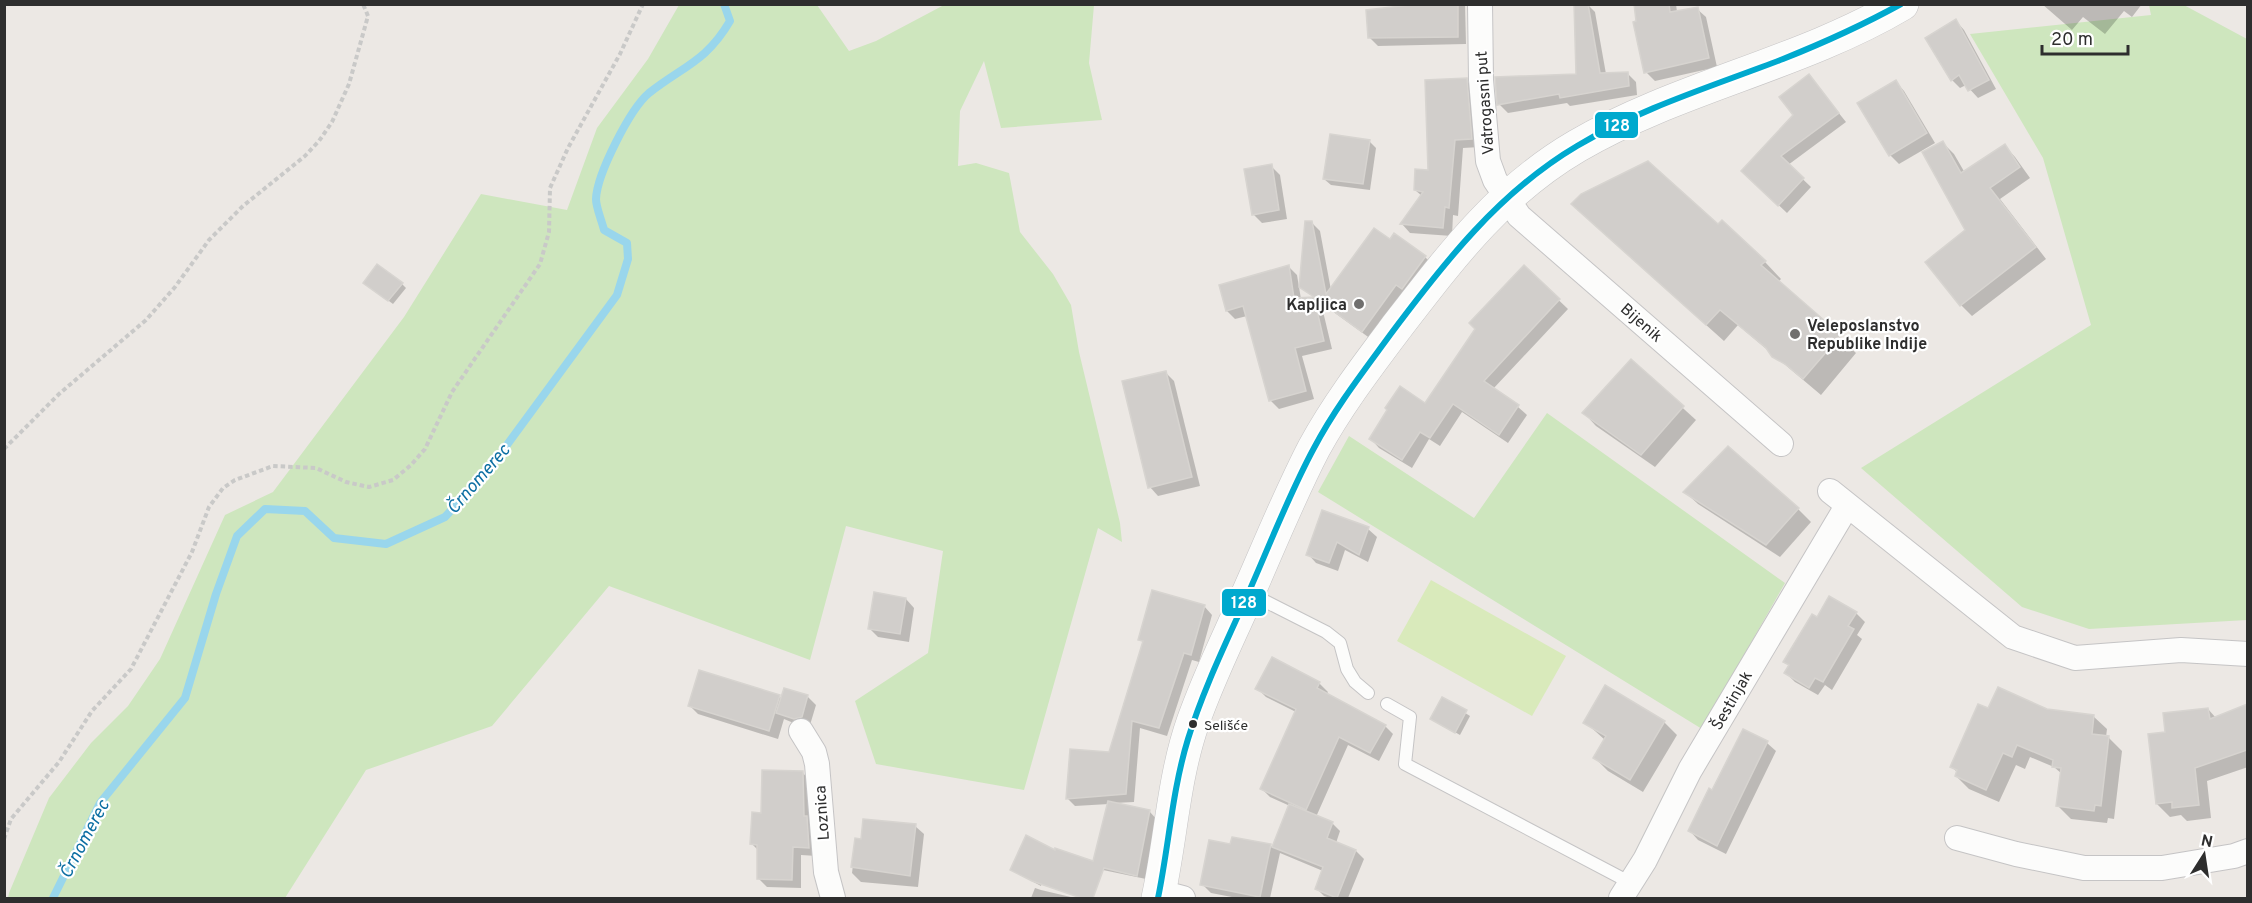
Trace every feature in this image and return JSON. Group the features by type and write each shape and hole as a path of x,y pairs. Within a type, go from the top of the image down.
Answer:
{"main road":[{"path":"1167,896 1179,770 1214,669 1248,593 1315,447 1354,384 1467,237 1505,198 1541,168 1580,144 1630,119 1833,39 1877,19 1902,4"}],"street":[{"name":"Vatrogasni put","path":"1480,4 1481,80 1488,161 1494,180 1505,198"},
{"name":"Bijenik","path":"1505,198 1520,216 1781,444"},
{"name":"Šestinjak","path":"1626,891 1645,860 1690,770 1838,499 2013,637 2075,658 2181,650 2247,654"},
{"name":"Loznica","path":"801,731 814,752 817,764 826,872 833,898"},
{"path":"1957,838 2016,854 2084,868 2162,868 2234,856 2247,851"}],"lane":[{"path":"1248,593 1326,632 1340,643 1347,669 1355,682 1368,693"},
{"path":"1388,704 1410,717 1405,764 1626,891"}],"path":[{"path":"4,449 59,394 146,320 175,287 209,240 243,206 305,156 319,141 332,122 349,84 368,16 363,4"},
{"path":"4,839 11,819 59,762 92,711 131,669 192,552 209,507 223,488 235,480 273,466 316,468 346,482 369,487 393,480 425,449 452,392 540,264 549,232 550,188 568,148 620,54 643,4"}],"green space":[{"path":"2182,4 2247,39 2247,620 2089,629 2022,607 1861,468 2091,325 2043,158 1970,34 2151,15 2149,5"},
{"path":"679,5 817,5 849,51 876,41 944,5 1094,5 1089,63 1102,120 1001,128 984,61 960,111 958,166 976,163 1009,173 1020,232 1053,274 1071,305 1079,352 1120,523 1122,542 1098,528 1024,790 876,764 855,701 928,653 943,551 846,526 810,660 609,586 492,726 366,770 285,898 8,898 49,798 91,743 128,706 160,659 225,515 273,492 404,317 481,194 567,210 597,128 648,59"},
{"path":"1547,413 1785,583 1702,729 1318,492 1349,436 1474,518"},
{"path":"1431,580 1566,656 1532,716 1397,641"}],"building":[{"path":"1418,4 1458,4 1458,37 1368,38 1366,10"},
{"path":"1574,4 1588,4 1600,73 1628,72 1629,86 1560,98 1559,94 1497,105 1495,77 1576,74"},
{"path":"1634,4 1669,4 1670,12 1698,7 1709,58 1644,73 1633,22 1636,21"},
{"path":"1956,19 1989,80 1968,91 1959,75 1951,81 1925,38"},
{"path":"1809,74 1839,113 1781,156 1804,178 1778,206 1741,171 1793,115 1779,97"},
{"path":"1467,78 1472,139 1455,140 1449,208 1445,207 1443,228 1400,224 1423,192 1414,190 1415,169 1428,170 1425,80"},
{"path":"1896,80 1927,133 1889,156 1857,103"},
{"path":"1330,134 1370,140 1363,184 1323,179"},
{"path":"1943,141 1961,173 2005,144 2020,167 1990,188 2036,247 1960,306 1925,262 1965,230 1922,152"},
{"path":"1648,161 1718,224 1722,220 1766,261 1761,265 1841,335 1803,379 1785,364 1772,357 1766,348 1720,310 1706,325 1571,204 1581,194"},
{"path":"1272,164 1279,210 1252,215 1244,169"},
{"path":"1305,221 1312,221 1326,294 1374,228 1390,239 1394,233 1426,256 1402,289 1396,285 1362,332 1299,287"},
{"path":"377,264 403,283 388,301 363,283"},
{"path":"1289,265 1294,298 1314,297 1324,341 1295,348 1306,391 1269,401 1243,306 1226,311 1219,285"},
{"path":"1524,265 1560,299 1484,381 1519,405 1499,435 1453,404 1430,438 1420,432 1402,460 1369,439 1387,410 1385,408 1400,386 1425,403 1475,329 1469,323"},
{"path":"1631,359 1684,406 1641,455 1582,413"},
{"path":"1166,371 1192,477 1148,488 1122,381"},
{"path":"1728,446 1799,508 1766,545 1683,492"},
{"path":"1322,510 1369,527 1359,555 1337,542 1329,563 1306,555"},
{"path":"1152,590 1205,605 1191,655 1184,653 1159,728 1132,721 1126,794 1066,799 1070,749 1109,752 1143,641 1138,640"},
{"path":"874,592 906,598 900,634 868,629"},
{"path":"1829,596 1857,612 1848,626 1854,629 1823,682 1815,678 1809,688 1784,673 1789,665 1783,662 1812,614 1817,617"},
{"path":"1272,657 1320,682 1317,688 1386,725 1370,753 1339,737 1306,810 1260,789 1296,709 1255,689"},
{"path":"699,670 780,695 769,731 688,706"},
{"path":"1605,685 1665,721 1630,780 1593,758 1606,736 1583,723"},
{"path":"1998,687 2047,709 2094,715 2092,734 2109,736 2101,806 2095,805 2094,811 2056,806 2061,768 2052,767 2053,760 2017,745 2012,757 2003,753 1986,790 1955,776 1957,770 1950,767 1978,704 1988,708"},
{"path":"784,688 808,695 802,717 794,719 776,713"},
{"path":"1442,697 1467,710 1455,733 1430,719"},
{"path":"2247,704 2247,750 2195,768 2199,805 2172,808 2172,802 2156,804 2148,734 2165,732 2163,713 2208,708 2210,719"},
{"path":"1743,729 1768,741 1717,846 1688,831 1709,788 1712,790"},
{"path":"762,770 803,771 804,816 807,816 809,848 793,847 792,880 757,879 757,845 750,844 752,812 761,813"},
{"path":"1108,801 1150,810 1137,876 1104,868 1093,898 1081,898 1032,881 1010,870 1026,835 1055,850 1055,848 1093,861"},
{"path":"1289,804 1333,822 1327,838 1356,850 1337,898 1315,889 1323,867 1272,847"},
{"path":"863,819 916,824 910,876 851,867 855,838 861,839"},
{"path":"1232,837 1271,844 1260,897 1200,885 1209,840 1230,844"}],"waterway":[{"name":"Črnomerec","path":"53,898 100,803 185,698 216,594 237,536 265,509 305,511 334,538 386,544 445,517 493,464 617,295 628,259 627,243 604,230 596,199 602,174 624,127 641,101 703,55 721,35 730,21 724,4"}],"transit line":[{"name":"128","path":"1158,898 1178,778 1188,739 1208,685 1287,503 1322,433 1340,404 1410,308 1452,256 1474,231 1522,185 1549,164 1601,132 1704,88 1813,47 1901,4"}],"place":[{"name":"Kapljica","path":"1359,304"},
{"name":"Veleposlanstvo Republike Indije","path":"1795,334"},
{"name":"Selišće","path":"1193,724"}]}
